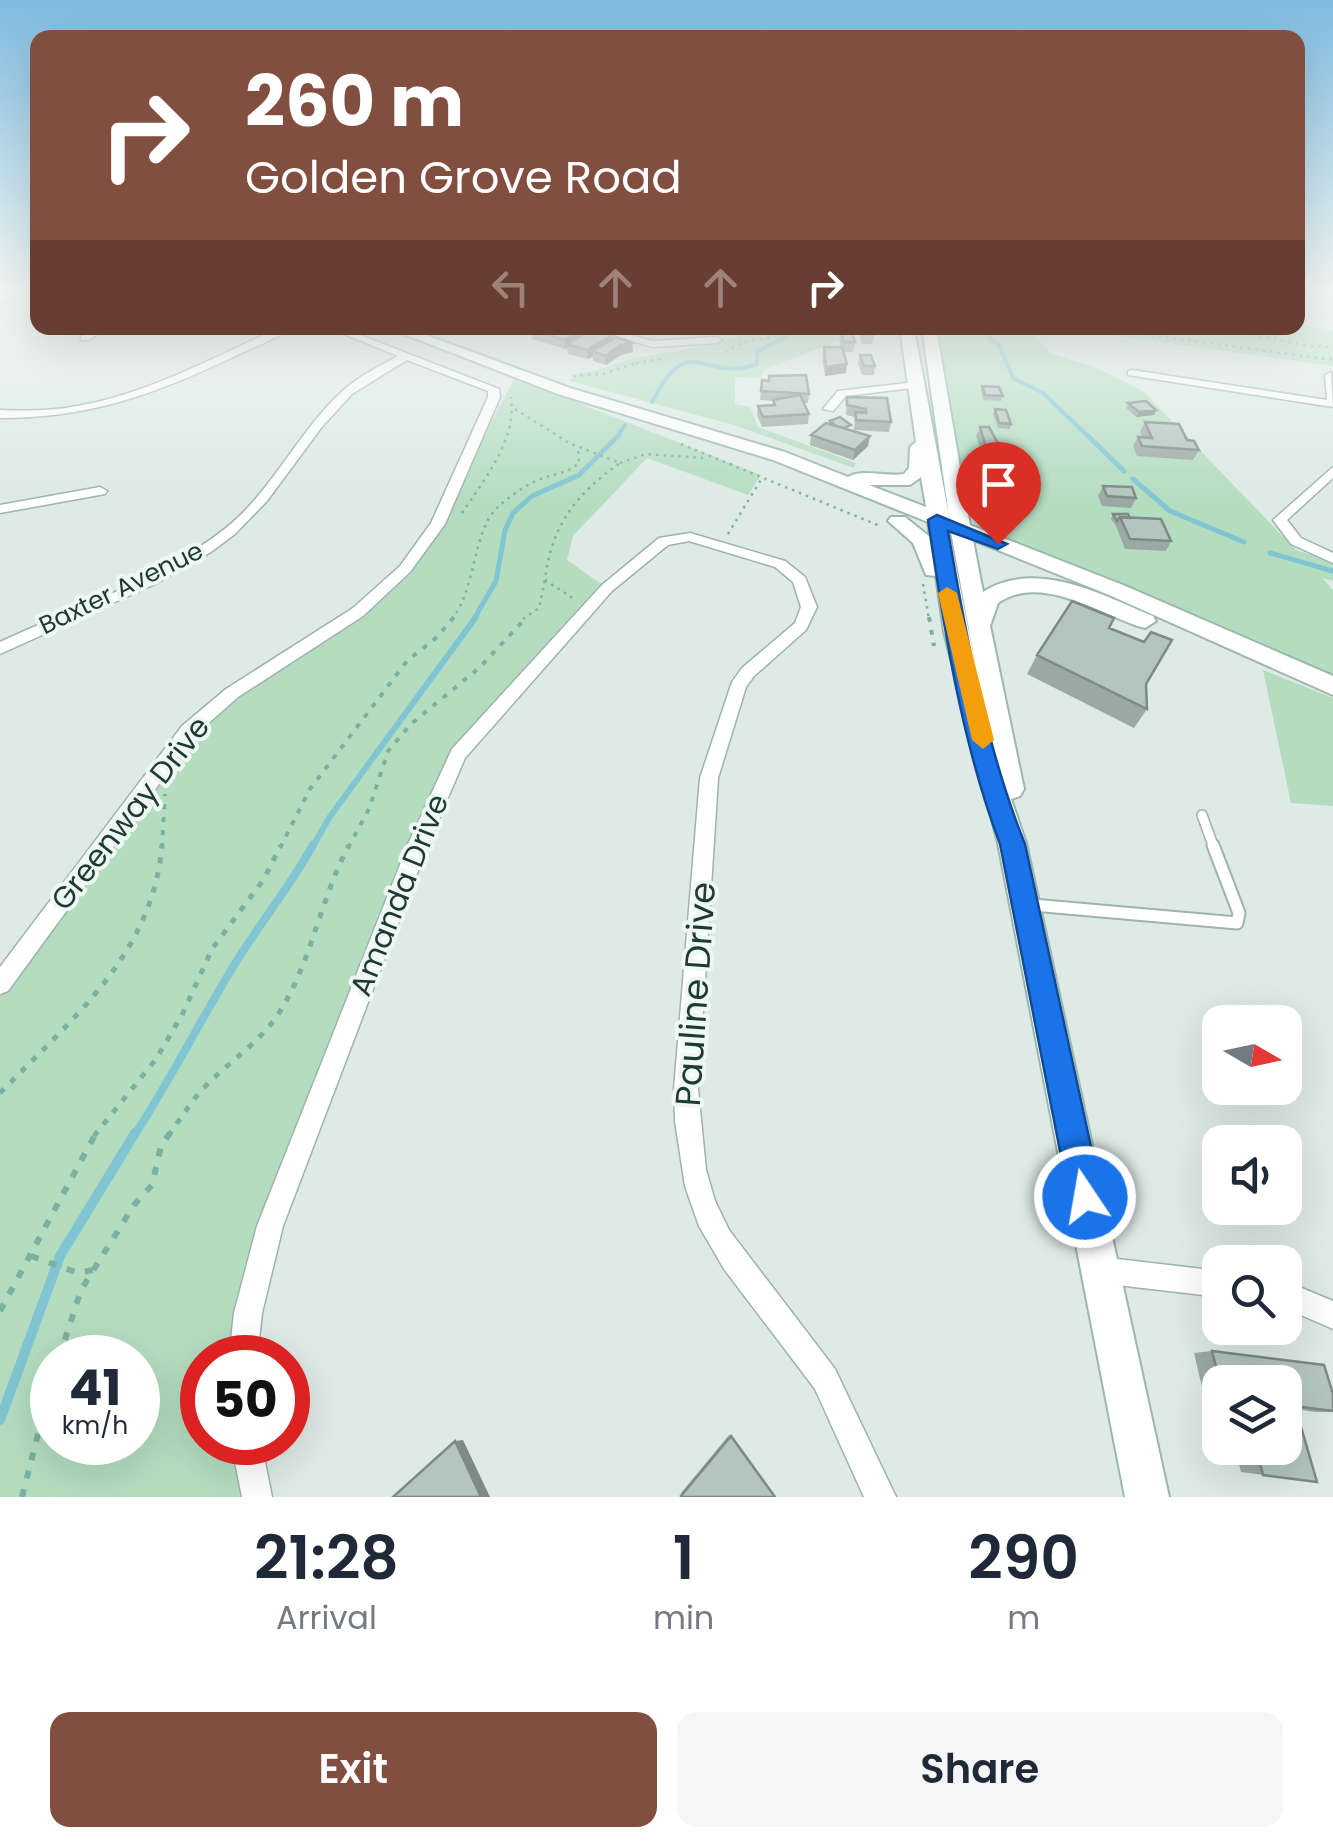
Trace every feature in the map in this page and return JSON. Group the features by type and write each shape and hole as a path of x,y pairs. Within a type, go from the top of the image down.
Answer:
{"main road":[{"path":"487,362 564,390 866,480 910,479 918,469 920,409"},
{"path":"912,362 950,533 988,662 1014,808 1012,844"},
{"path":"932,362 950,533 951,611"},
{"path":"665,421 922,540 951,611 1000,813 1012,844 1147,1497"},
{"path":"779,456 1092,599 1333,698"},
{"path":"891,524 950,533 1116,590 1333,686"},
{"path":"980,626 984,604 1005,587 1034,584 1092,599"}],"street":[{"path":"0,414 61,415 104,407 212,362"},
{"name":"Baxter Avenue","path":"0,648 185,561 230,532 266,498 323,418 351,389 396,362"},
{"path":"421,362 496,391"},
{"path":"1132,373 1333,404 1331,375"},
{"path":"828,387 842,393 916,385"},
{"name":"Greenway Drive","path":"0,984 188,730 232,693 358,612 405,569 438,524 496,391"},
{"path":"828,409 842,393"},
{"path":"1333,471 1280,520 1296,542 1333,560"},
{"path":"0,508 100,491"},
{"name":"Amanda Drive","path":"246,1335 270,1226 445,778 467,744 588,608 664,540 690,536 712,542"},
{"name":"Pauline Drive","path":"712,542 790,571 807,591 809,607 801,626 748,672 738,686 709,778 686,1089 687,1134 695,1179 709,1219 828,1383 881,1497"},
{"path":"1100,1270 1202,1282"},
{"path":"1302,1301 1333,1315"},
{"path":"250,1465 256,1497"}],"lane":[{"path":"1025,904 1237,924 1240,913 1202,815"}],"path":[{"path":"566,375 603,374 638,362"},
{"path":"460,517 504,440 514,401 496,391"},
{"path":"496,391 513,408 578,447 620,464"},
{"path":"0,1311 33,1257 90,1141 156,1059 212,949 264,879 310,789 407,661 437,637 459,610 494,510 538,479 570,471 580,463 578,447"},
{"path":"67,1335 81,1290 152,1185 161,1146 191,1104 278,1014 318,926 335,870 370,809 388,750 411,724 479,668 518,623 539,608 552,533 573,501 620,464 646,454 711,459"},
{"path":"704,456 891,524"},
{"path":"712,542 762,478"},
{"path":"920,572 934,646"},
{"path":"544,580 588,608"},
{"path":"0,1093 110,973 147,918 162,864 166,792 173,781"},
{"path":"33,1257 78,1273 93,1270"},
{"path":"22,1497 30,1465"}],"green space":[{"path":"623,362 784,362 765,369 760,378 735,377 735,404 750,407 758,427 856,463 854,468 734,425 570,381 578,373"},
{"path":"935,362 1078,362 1095,367 1143,391 1296,550 1333,562 1333,581 1322,578 1333,590 1333,692 1011,549 999,528 960,508"},
{"path":"515,378 761,475 748,495 647,458 573,536 567,560 607,588 467,744 257,1269 246,1335 180,1335 180,1465 252,1465 259,1497 0,1497 0,989 204,715 383,591 444,511"},
{"path":"1263,670 1333,698 1333,806 1291,803"}],"building":[{"path":"825,362 847,364 826,367"},
{"path":"806,375 809,394 761,391 762,380 769,381 769,376"},
{"path":"982,386 999,387 1003,396 985,395"},
{"path":"800,395 809,414 763,417 758,406 775,405 773,400"},
{"path":"847,397 887,398 891,422 856,420 855,412 866,413 866,409 847,405"},
{"path":"1146,401 1156,410 1139,412 1128,403"},
{"path":"995,409 1006,410 1011,424 999,423"},
{"path":"840,417 851,425 844,428 830,421"},
{"path":"1145,422 1179,424 1187,440 1194,441 1199,450 1142,446 1138,437 1152,438"},
{"path":"826,423 870,436 855,450 811,435"},
{"path":"980,427 989,427 1002,451 987,450"},
{"path":"1103,486 1132,487 1136,498 1107,496"},
{"path":"1120,517 1161,519 1171,541 1130,539"},
{"path":"1072,601 1114,618 1109,628 1144,642 1151,632 1172,640 1146,684 1147,709 1037,655"},
{"path":"1212,1351 1324,1365 1333,1394 1333,1411 1302,1407 1302,1365 1216,1365"},
{"path":"1302,1430 1317,1482 1263,1475 1260,1465 1302,1465"},
{"path":"731,1436 775,1497 682,1497 681,1496"},
{"path":"455,1441 481,1497 393,1497"}],"waterway":[{"path":"652,402 665,380 688,362 739,368 757,362"},
{"path":"1006,362 1013,378 1043,393 1089,437"},
{"path":"617,437 625,425"},
{"path":"1087,435 1124,471"},
{"path":"474,619 496,581 505,530 513,513 532,496 579,475 617,437"},
{"path":"1133,479 1170,511 1244,542"},
{"path":"1270,553 1333,571"},
{"path":"312,848 329,818 476,617"},
{"path":"134,1136 236,962 313,845"},
{"path":"0,1420 60,1256 135,1133"}],"slow traffic":[{"path":"947,593 983,740"}],"route":[{"path":"998,544 937,520 959,651 1000,813 1012,844 1085,1197"}]}
